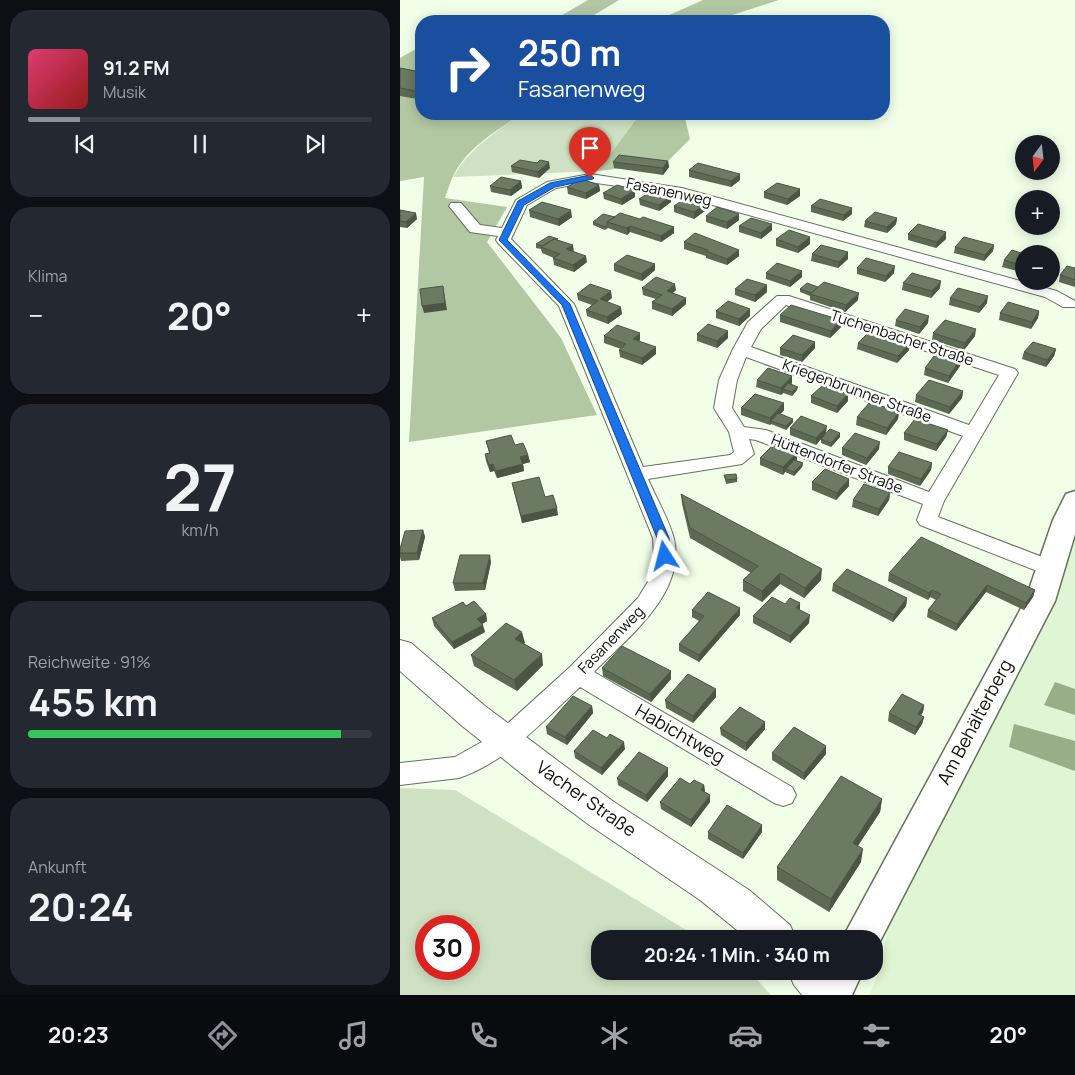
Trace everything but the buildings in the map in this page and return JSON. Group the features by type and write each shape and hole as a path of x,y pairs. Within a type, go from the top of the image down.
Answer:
{"main road":[{"name":"Vacher Straße","path":"400,652 447,695 505,741 602,813 732,899 766,930"},
{"path":"816,980 830,995"}],"street":[{"name":"Fasanenweg","path":"400,774 459,767 505,741 578,674 646,604 660,580 665,556 663,538 566,304 503,240 521,203 552,185 590,178 677,191 1051,294 1069,304"},
{"path":"456,206 475,229 507,233"},
{"name":"Tuchenbacher Straße","path":"637,474 735,460 744,454 738,432 722,408 728,380 741,349 754,326 783,299 1010,373 934,501 927,520 1050,568"},
{"name":"Kriegenbrunner Straße","path":"741,349 974,433"},
{"name":"Hüttendorfer Straße","path":"738,432 759,434 934,501"},
{"name":"Am Behälterberg","path":"866,930 1036,609 1066,520 1075,500"},
{"name":"Habichtweg","path":"578,674 783,795"},
{"path":"830,995 839,980"}],"shaded area":[{"path":"588,0 619,0 594,15 562,15"},
{"path":"703,0 779,0 733,15 669,15"},
{"path":"415,49 415,120 512,120 489,136 467,155 456,171 445,198 507,207 487,242 561,338 597,415 409,442 424,177 400,181 400,58"},
{"path":"513,120 636,120 598,171 453,177 467,158 493,134"},
{"path":"636,120 685,120 690,139 666,163 598,171"},
{"path":"1075,528 1075,995 869,995 876,980 883,980 883,954 891,912"},
{"path":"1055,682 1075,689 1075,715 1044,705"},
{"path":"1014,724 1075,741 1075,771 1009,747"},
{"path":"400,788 455,790 686,930 591,930 591,980 757,980 771,995 400,995"}],"route":[{"path":"590,178 552,185 521,203 503,240 566,304 663,538 665,556"}]}
